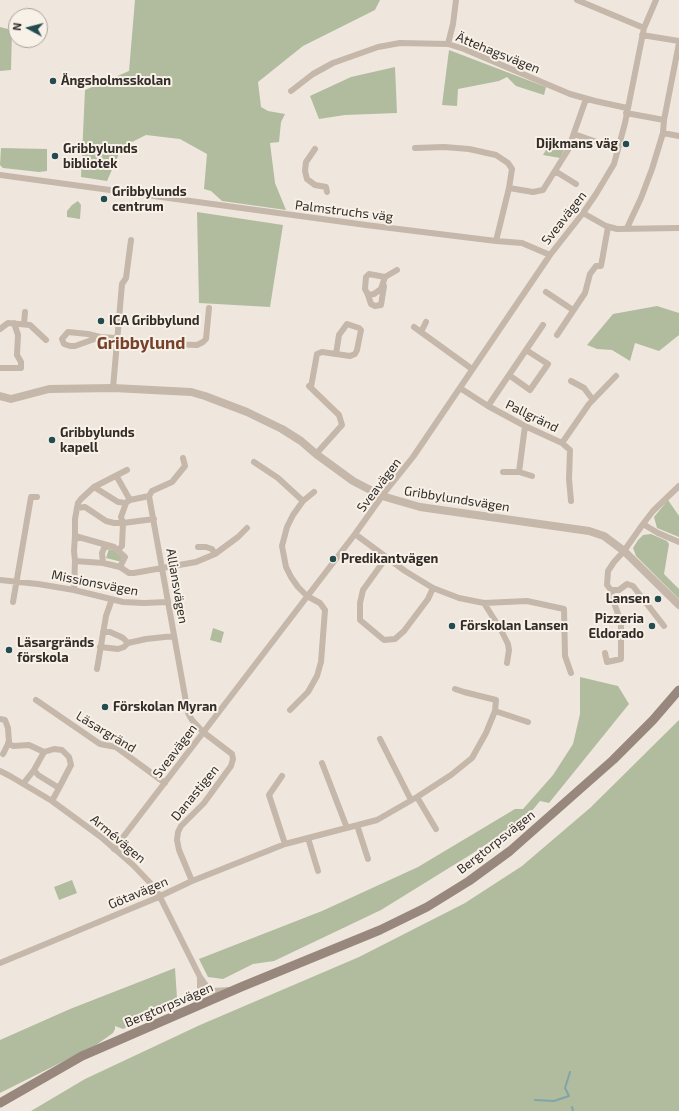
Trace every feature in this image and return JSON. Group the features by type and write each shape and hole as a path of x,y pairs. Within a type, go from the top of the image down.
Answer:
{"main road":[{"name":"Bergtorpsvägen","path":"0,1102 82,1056 242,987 380,930 427,907 510,851 608,765 653,720 679,690"},
{"name":"Bergtorpsvägen","path":"55,1071 239,994 295,966"}],"street":[{"path":"448,44 453,24 456,0"},
{"path":"577,0 644,28"},
{"name":"Sveavägen","path":"114,849 413,457 550,254 583,213 596,194 614,164 625,123 642,35 656,0"},
{"path":"627,228 652,169 663,133 664,120 679,42 642,35"},
{"name":"Ättehagsvägen","path":"291,91 313,74 333,63 378,47 400,43 448,44 464,49 537,81 586,99 627,110"},
{"path":"509,188 533,192 543,190 568,150 586,99"},
{"path":"627,110 664,120"},
{"path":"663,133 679,136"},
{"path":"574,134 597,142"},
{"path":"415,148 444,147 469,149 496,155 508,163 512,169 496,241"},
{"path":"315,149 306,162 305,171 307,179 315,185 326,187 327,192"},
{"path":"555,171 576,184"},
{"name":"Palmstruchs väg","path":"0,175 201,203 496,241 522,243 550,254"},
{"path":"583,213 608,227 679,228"},
{"path":"557,335 585,293 590,274 596,266 601,266 608,227"},
{"path":"113,388 116,338 122,284 126,278 131,240"},
{"path":"385,277 381,305 375,306 371,304 365,289 366,277 369,274 385,277 397,270"},
{"path":"368,296 381,289 383,285"},
{"path":"546,292 573,310"},
{"path":"166,344 197,345 203,342 206,339 209,308"},
{"path":"24,324 25,312"},
{"path":"421,332 426,322"},
{"path":"0,329 8,323 30,325 46,340"},
{"path":"0,368 21,368 21,362 17,355 18,335 14,323"},
{"path":"316,454 342,425 339,415 309,386 317,354 322,352 336,354 350,356 355,354 361,330 359,328 347,324 339,335 336,354"},
{"path":"488,406 543,325"},
{"path":"414,327 472,369"},
{"path":"100,337 75,346 64,344 62,339 68,332 116,338"},
{"path":"509,375 530,390 548,364 526,350"},
{"name":"Pallgränd","path":"460,388 488,406 525,426 562,443 593,400 616,376"},
{"path":"571,381 584,388 593,400"},
{"name":"Gribbylundsvägen","path":"0,396 11,399 48,389 113,388 191,392 205,396 247,412 282,429 301,441 353,481 382,496 420,507 589,531 604,536 624,551 679,605"},
{"path":"519,472 525,426"},
{"path":"562,443 570,450 569,479 571,501"},
{"path":"94,487 118,502 149,496 152,491 172,482 185,466 183,458"},
{"path":"254,462 278,478 303,501"},
{"path":"74,590 75,518 78,503 94,487 127,470"},
{"path":"503,472 519,472 532,476"},
{"path":"116,477 128,501"},
{"path":"605,653 607,662 621,659 621,622 611,590 607,585 608,572 642,524 679,486"},
{"path":"290,710 308,692 317,676 321,662 324,610 320,603 307,596 298,587 291,577 286,567 282,546 287,527 293,515 303,501 314,492"},
{"name":"Alliansvägen","path":"149,496 188,713 203,732"},
{"path":"13,602 15,587 18,582 31,497 37,497"},
{"path":"118,550 122,546 123,523 121,517 128,501"},
{"path":"77,508 85,508 106,521 114,523 154,519"},
{"path":"642,524 679,542"},
{"path":"75,561 103,563 120,567 129,573 196,562 215,554 238,537 246,528"},
{"path":"355,534 386,558 433,588 458,598 484,603 527,601 564,609 565,656 571,673"},
{"path":"75,536 110,546 118,550 125,557 120,567"},
{"path":"103,563 102,553 104,548 110,546"},
{"path":"198,547 212,549 215,554"},
{"path":"386,558 363,590 360,603 360,620 384,640 395,639 404,631 428,599 433,588"},
{"name":"Missionsvägen","path":"0,580 74,590 123,602 168,602"},
{"path":"611,590 619,590 627,584 633,586 664,626"},
{"path":"97,669 106,616 112,599"},
{"path":"484,603 508,644 509,650 507,663"},
{"path":"103,632 110,632 123,638 128,643"},
{"path":"100,647 118,649 124,647 128,643 146,639 174,636"},
{"path":"455,689 496,700 495,711 528,722"},
{"name":"Läsargränd","path":"36,700 100,744 116,748 165,783"},
{"name":"Götavägen","path":"0,963 160,897 192,881 285,844 377,820 414,799 451,775 472,758 486,733 495,711"},
{"path":"0,720 5,720 8,728 8,743 4,754"},
{"name":"Danastigen","path":"192,881 179,850 177,840 178,832 181,826 204,803 231,766 233,759 232,754 203,732"},
{"path":"380,739 414,799 436,829"},
{"path":"8,743 13,746 29,745 44,752 54,749 62,750 69,757 71,764 52,801"},
{"path":"23,784 34,770 44,752"},
{"path":"322,763 347,828"},
{"path":"34,770 38,775 59,788"},
{"name":"Armévägen","path":"0,771 52,801 101,837 134,865 155,888 206,987 213,991 223,991 242,987"},
{"path":"282,776 268,795 285,844"},
{"path":"357,825 368,859"},
{"path":"308,838 318,871"},
{"name":"Armévägen","path":"193,1008 200,996 200,977"}],"green space":[{"path":"135,0 380,0 375,10 303,46 258,82 261,107 268,111 285,114 281,122 279,142 270,143 275,183 286,210 222,201 211,191 204,189 207,154 180,139 146,135 122,147 107,181 81,177 85,90 129,71"},
{"path":"0,27 8,29 8,48 12,48 11,70 0,71"},
{"path":"449,50 546,87 544,95 516,86 507,77 499,81 458,89 457,106 442,105"},
{"path":"395,67 397,113 345,115 319,119 310,96 351,77"},
{"path":"553,138 567,144 560,158 543,155"},
{"path":"1,148 47,149 47,171 39,172 3,168 0,165"},
{"path":"78,201 81,205 80,219 67,217 67,211"},
{"path":"197,212 283,225 270,307 199,303"},
{"path":"657,306 679,313 679,335 659,351 635,343 630,361 612,350 597,349 587,345 613,314"},
{"path":"668,500 679,516 679,537 657,528 654,517"},
{"path":"651,534 667,541 669,544 664,574 679,589 679,599 636,556 633,548 638,540 643,535"},
{"path":"109,549 114,549 123,557 122,562 106,558"},
{"path":"213,628 224,632 221,643 210,640"},
{"path":"580,677 618,686 629,704 549,803 540,801 526,818 470,855 381,910 274,961 253,964 223,979 208,977 199,959 322,911 418,867 515,809 523,809 553,775 573,744 580,714"},
{"path":"679,720 679,1111 31,1111 85,1079 200,1025 359,957 465,903 522,866 590,808"},
{"path":"72,880 77,893 59,900 54,887"},
{"path":"175,968 177,998 140,1021 123,1029 115,1026 113,1033 96,1045 0,1093 0,1040 70,1009"}],"waterway":[{"path":"535,1100 554,1101 569,1096 565,1088 570,1072"},
{"path":"572,1107 573,1111"}],"place":[{"name":"Ängsholmsskolan","path":"53,81"},
{"name":"Dijkmans väg","path":"626,144"},
{"name":"Gribbylunds bibliotek","path":"55,156"},
{"name":"Gribbylunds centrum","path":"104,199"},
{"name":"ICA Gribbylund","path":"101,321"},
{"name":"Gribbylunds kapell","path":"52,440"},
{"name":"Predikantvägen","path":"333,559"},
{"name":"Lansen","path":"658,599"},
{"name":"Förskolan Lansen","path":"452,626"},
{"name":"Pizzeria Eldorado","path":"652,626"},
{"name":"Läsargränds förskola","path":"9,650"},
{"name":"Förskolan Myran","path":"105,707"}],"district":[{"name":"Gribbylund","path":"141,343"}]}
